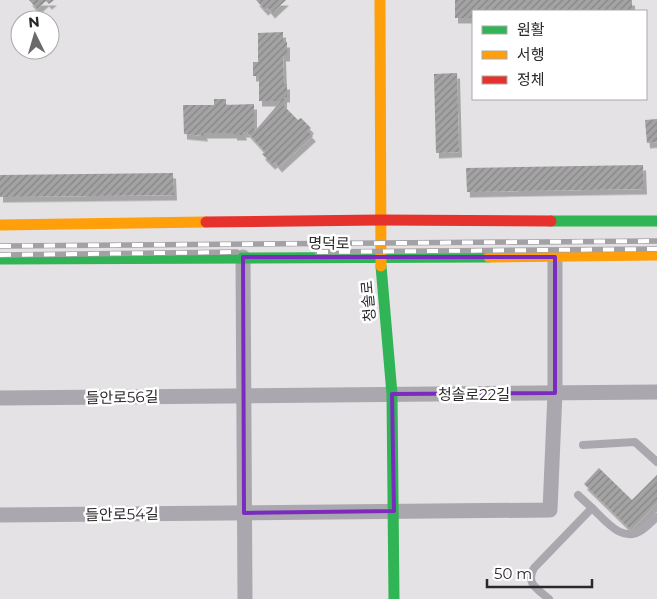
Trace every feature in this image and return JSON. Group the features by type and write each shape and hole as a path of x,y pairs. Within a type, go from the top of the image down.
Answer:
{"main road":[{"name":"청솔로","path":"380,0 380,259 392,394 394,599"},
{"name":"명덕로","path":"0,226 380,220 657,221"},
{"name":"명덕로","path":"0,259 243,257 380,259 657,255"}],"street":[{"path":"555,256 555,393"},
{"path":"243,257 245,599"},
{"name":"청솔로22길","path":"392,394 657,392"},
{"name":"들안로54길","path":"0,515 550,510 555,393"},
{"name":"들안로56길","path":"0,398 392,394"}],"lane":[{"path":"583,445 635,442 657,462"},
{"path":"578,494 616,530 625,534 632,534 642,530 657,517"},
{"path":"549,599 534,585 530,575 534,568 592,508"}],"highlighted area":[{"path":"243,257 555,257 555,393 392,394 394,511 244,513"}],"building":[{"path":"29,0 54,0 49,4 46,1 37,9"},
{"path":"256,0 286,0 272,13 268,8 265,10"},
{"path":"455,0 632,0 632,10 472,10 472,18 455,18"},
{"path":"283,32 283,42 287,42 287,56 283,56 284,84 287,84 287,97 284,97 284,106 298,120 301,118 311,128 308,131 313,136 279,167 275,162 272,164 262,154 265,152 247,132 243,132 244,135 234,135 234,133 204,133 205,136 184,134 183,105 214,105 214,99 226,99 226,105 254,104 254,132 281,101 259,101 259,76 253,76 253,62 258,62 258,33"},
{"path":"457,73 459,152 436,153 434,74"},
{"path":"657,119 657,142 647,143 645,120"},
{"path":"643,165 644,189 467,192 466,168"},
{"path":"173,173 174,195 0,197 0,175"},
{"path":"599,468 632,500 657,475 657,503 631,530 584,484"}],"railway":[{"path":"0,246 657,241"},
{"path":"317,252 657,249"},
{"path":"0,255 237,252"}],"traffic: fast":[{"path":"551,221 657,221"},
{"path":"0,259 489,257"},
{"path":"381,266 392,394 394,599"}],"traffic: slow":[{"path":"380,0 381,266"},
{"path":"0,225 206,222"},
{"path":"489,257 657,255"}],"traffic: jam":[{"path":"206,222 551,221"}]}
